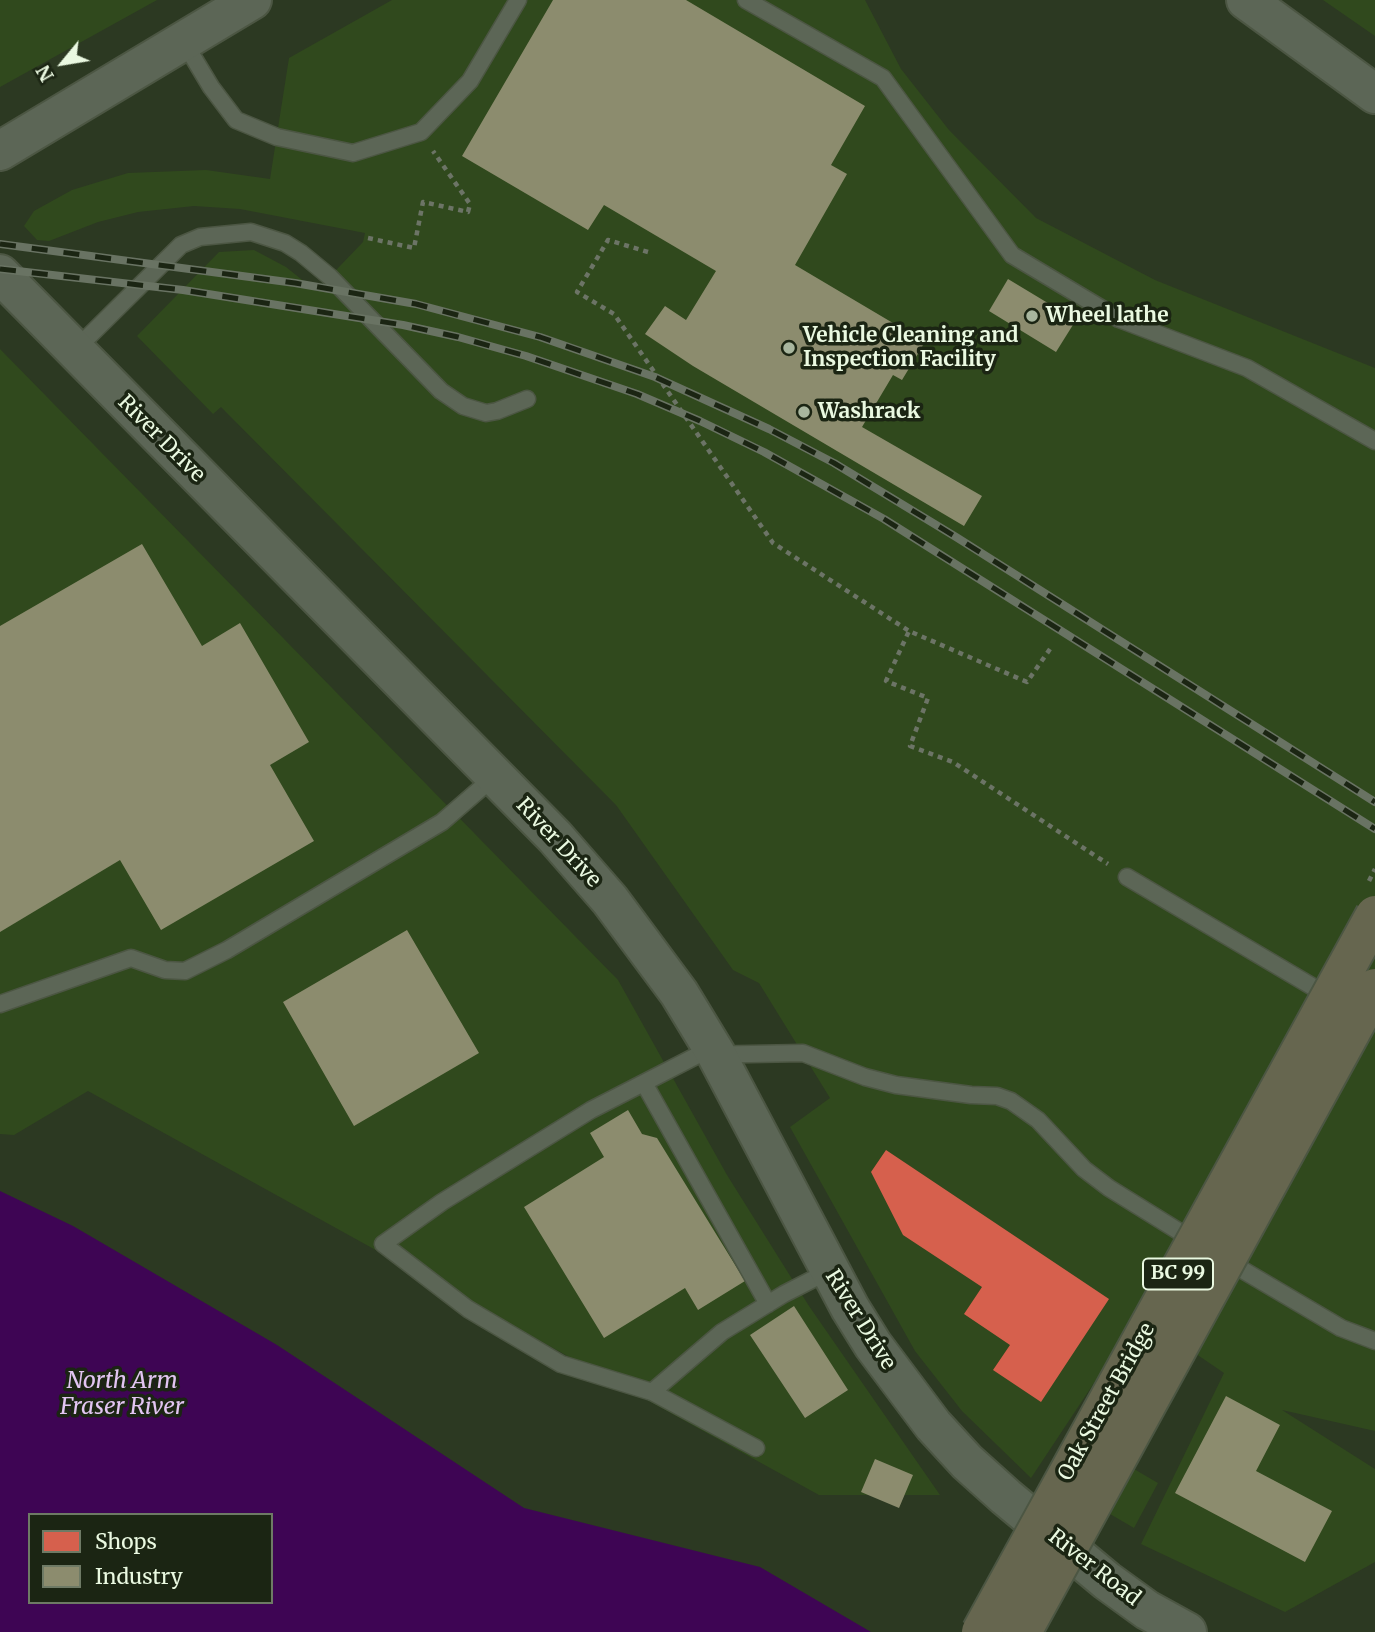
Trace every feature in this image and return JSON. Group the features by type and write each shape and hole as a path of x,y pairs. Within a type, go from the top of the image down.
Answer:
{"highway":[{"name":"Oak Street Bridge","path":"981,1632 1375,915"},
{"name":"Oak Street Bridge","path":"1022,1632 1355,1000"}],"street":[{"path":"0,150 252,0"},
{"path":"1250,1 1375,94"},
{"name":"River Drive","path":"0,274 555,837 610,900 679,993 716,1054 828,1271 873,1345 942,1434 967,1462 1006,1497"},
{"name":"River Road","path":"1006,1497 1107,1581 1147,1610 1187,1632"}],"lane":[{"path":"183,39 211,88 236,120 277,136 353,153 421,132 470,81 518,0"},
{"path":"746,0 883,78 1012,255 1119,319 1247,368 1375,441"},
{"path":"74,351 181,245 200,237 251,232 285,243 301,253 330,277 441,391 463,406 486,412 498,411 527,399"},
{"path":"0,1004 131,958 165,970 185,971 228,950 442,822 495,776"},
{"path":"1127,877 1355,1000 1375,1023"},
{"path":"756,1448 652,1392 561,1364 468,1309 383,1244 442,1202 591,1110 698,1055 803,1053 865,1077 896,1085 997,1096 1012,1101 1038,1120 1084,1168 1109,1188 1341,1328 1375,1341"},
{"path":"644,1083 768,1304"},
{"path":"652,1392 722,1332 828,1271"}],"path":[{"path":"368,238 414,248 424,202 468,212 470,204 421,132"},
{"path":"648,252 608,240 577,292 614,314 773,544 909,631 1027,682 1050,649"},
{"path":"909,631 886,681 928,698 910,746 953,762 1127,877"}],"shaded area":[{"path":"0,0 157,0 0,87"},
{"path":"392,0 865,0 901,69 949,130 1036,218 1155,280 1375,368 1375,1431 1282,1410 1375,1469 1375,1562 1285,1612 1141,1544 1224,1373 1139,1315 1031,1478 962,1411 915,1351 790,1127 830,1098 759,983 733,970 616,805 221,407 213,414 137,336 219,252 254,250 286,267 316,291 363,242 365,233 240,209 194,206 138,212 98,222 49,241 37,240 24,226 34,211 72,190 128,173 206,170 270,179 289,58"},
{"path":"1323,0 1375,0 1375,36"},
{"path":"0,349 618,980 727,1175 809,1306 940,1495 819,1495 88,1091 14,1135 0,1134"},
{"path":"1134,1469 1158,1483 1134,1528 1110,1514"}],"water":[{"name":"North Arm Fraser River","path":"0,1191 73,1226 277,1345 524,1508 760,1567 871,1632 0,1632"}],"building: Shops":[{"path":"886,1150 1109,1299 1041,1402 993,1370 1010,1345 964,1314 982,1287 903,1235 871,1172"}],"building: Industry":[{"path":"553,0 686,0 865,106 831,165 847,174 795,265 925,342 902,380 893,375 862,427 982,496 964,526 693,366 645,334 665,306 686,320 716,271 604,205 588,230 462,156"},
{"name":"Wheel lathe","path":"1008,279 1076,320 1056,352 989,311"},
{"path":"142,544 202,646 240,623 309,742 270,765 314,841 161,930 120,860 0,932 0,626"},
{"path":"407,930 479,1053 354,1126 283,1002"},
{"path":"628,1110 642,1134 657,1138 745,1281 698,1310 685,1288 604,1338 524,1207 604,1157 590,1133"},
{"path":"794,1306 848,1390 805,1418 750,1335"},
{"path":"1226,1396 1280,1425 1256,1471 1332,1511 1305,1562 1175,1493"},
{"path":"875,1459 913,1475 899,1508 861,1492"}],"railway":[{"path":"0,244 295,283 416,304 540,337 655,377 769,429 834,463 1375,802"},
{"path":"0,269 183,290 403,325 526,356 637,394 764,452 884,519 1375,829"}],"place":[{"name":"Wheel lathe","path":"1032,316"},
{"name":"Vehicle Cleaning and Inspection Facility","path":"789,348"},
{"name":"Washrack","path":"804,412"}]}
